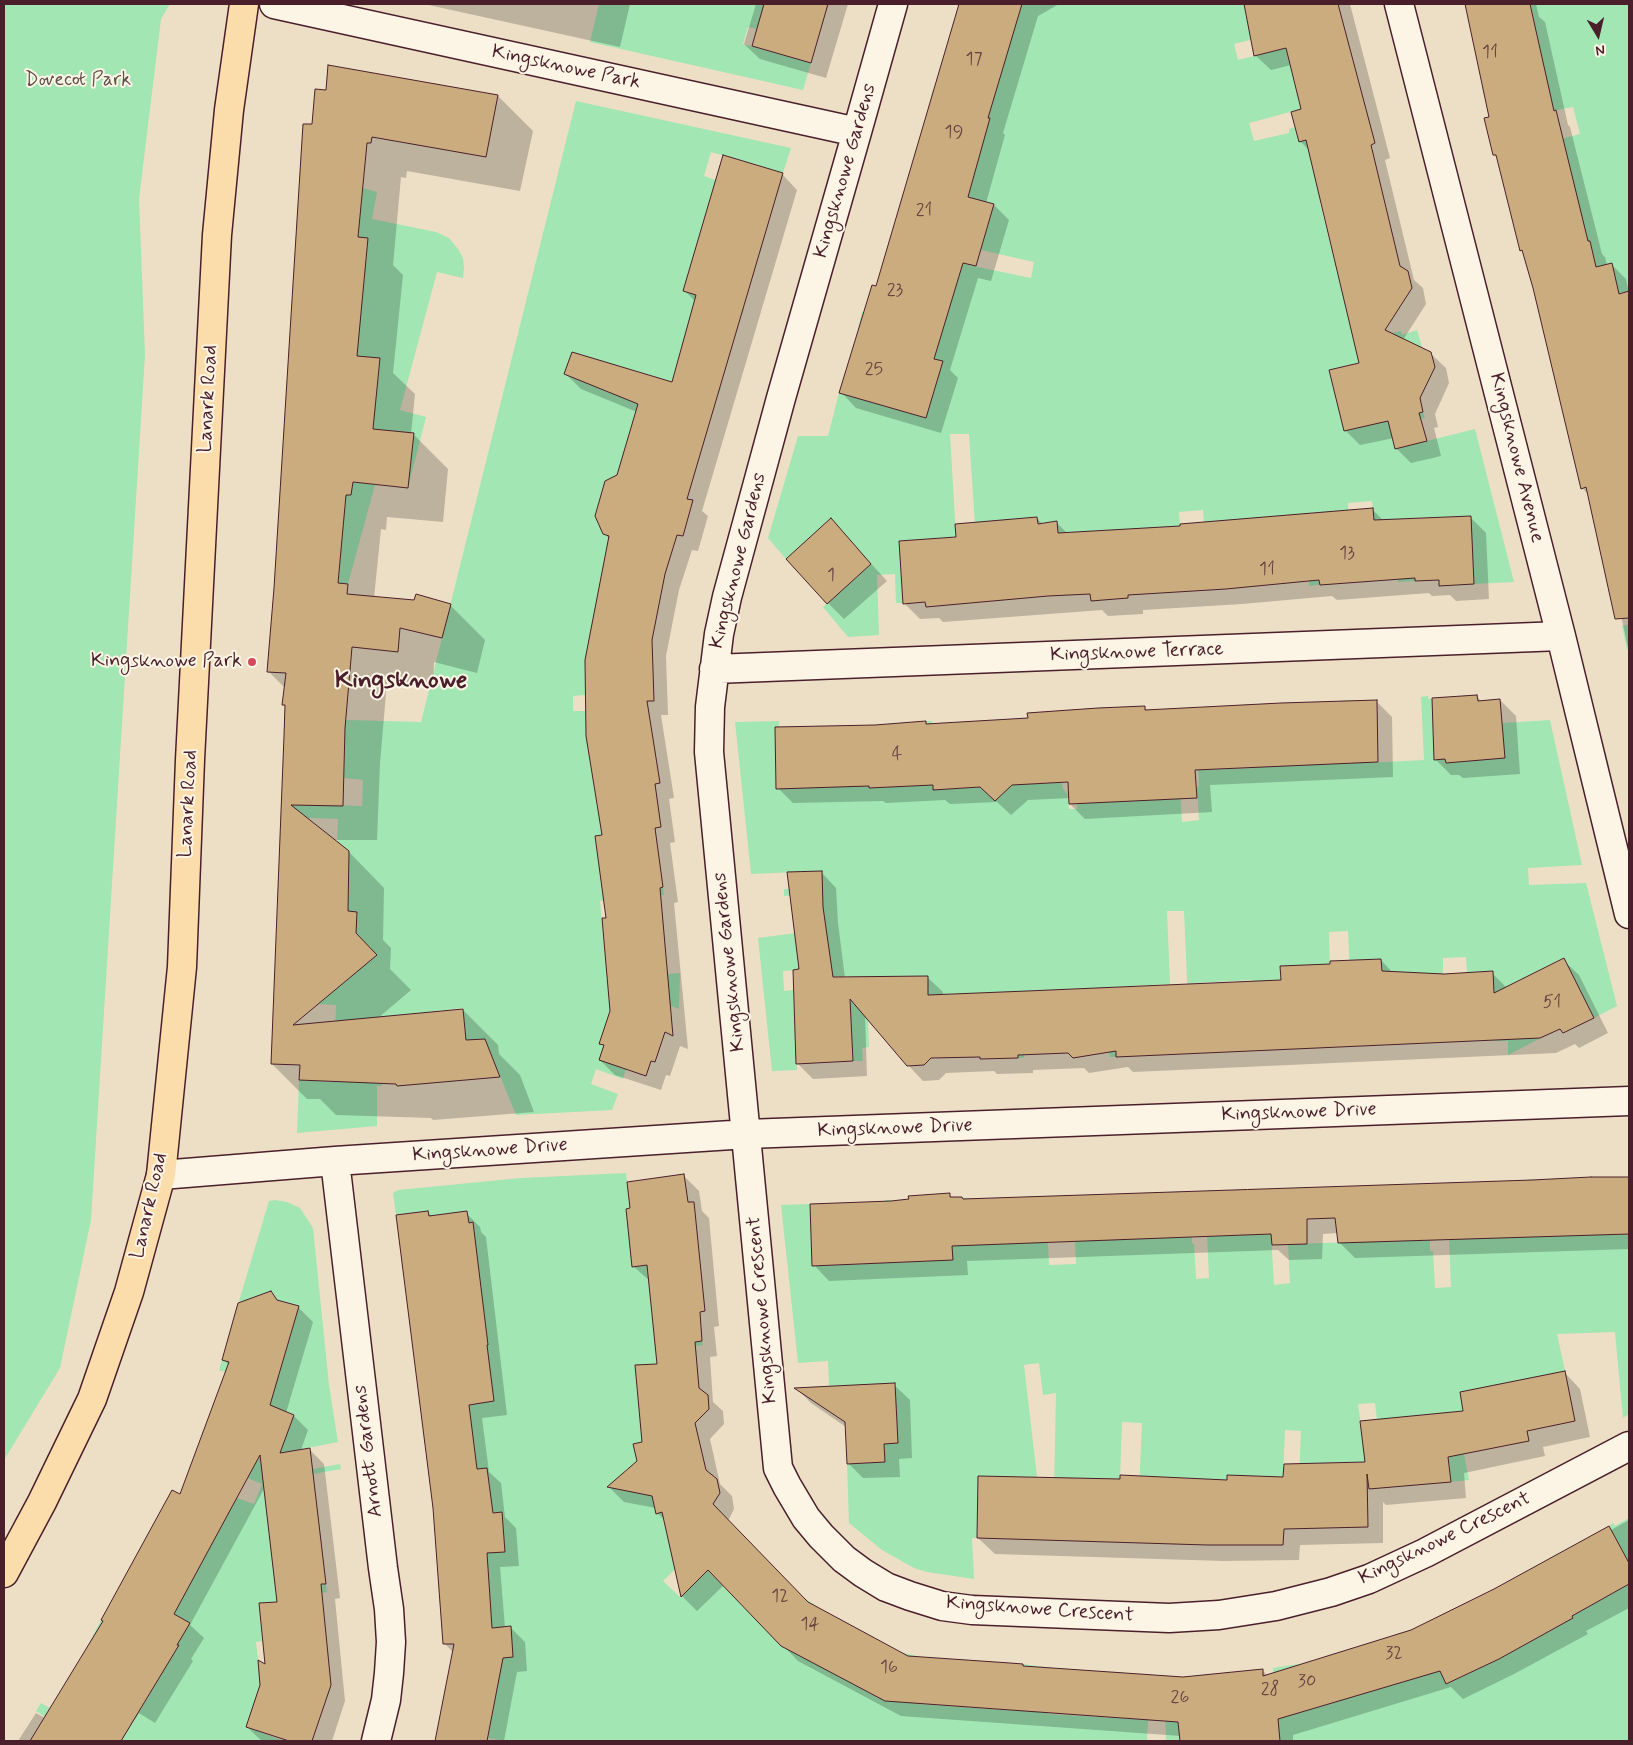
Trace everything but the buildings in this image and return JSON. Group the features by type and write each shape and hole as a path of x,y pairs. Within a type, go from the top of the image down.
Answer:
{"main road":[{"name":"Lanark Road","path":"4,1573 42,1502 92,1399 129,1292 161,1175 182,967 190,770 218,235 229,110 244,4"}],"street":[{"name":"Kingsknowe Park","path":"274,4 858,132"},
{"name":"Kingsknowe Gardens","path":"747,1134 709,752 710,708 714,669 725,605 765,455 893,4"},
{"name":"Kingsknowe Avenue","path":"1400,4 1561,636 1629,914"},
{"name":"Kingsknowe Terrace","path":"714,669 1561,636"},
{"name":"Kingsknowe Drive","path":"161,1175 335,1161 747,1134 1629,1100"},
{"name":"Kingsknowe Crescent","path":"747,1134 778,1468 795,1501 821,1536 844,1559 863,1573 886,1586 910,1596 942,1606 972,1610 1169,1618 1219,1615 1276,1606 1331,1592 1368,1579 1425,1554 1629,1446"},
{"name":"Arnott Gardens","path":"335,1161 389,1609 390,1673 386,1700 376,1741"}],"green space":[{"name":"Dovecot Park","path":"4,4 170,4 161,19 139,199 145,355 91,1220 60,1368 4,1460"},
{"path":"599,4 764,4 757,29 748,27 743,44 811,63 803,90 590,42"},
{"path":"1021,4 1246,4 1246,18 1252,24 1341,17 1234,44 1238,60 1286,48 1299,102 1360,87 1361,93 1249,123 1254,141 1289,133 1289,129 1295,127 1299,142 1306,140 1317,181 1376,166 1377,172 1320,203 1334,260 1395,245 1397,250 1336,266 1354,341 1401,331 1402,335 1417,330 1422,347 1329,370 1344,431 1423,412 1425,418 1390,427 1395,449 1475,429 1514,582 1474,584 1470,516 1412,518 1415,581 1398,582 1398,579 1379,580 1372,501 1348,503 1349,520 1314,523 1320,585 1309,586 1308,567 1206,555 1203,510 1179,512 1180,526 1144,590 1063,595 1057,522 1038,523 1037,517 1012,519 980,601 969,434 950,434 956,537 899,541 903,603 896,603 895,574 877,575 879,635 848,637 823,607 871,564 831,519 786,559 768,538 798,436 828,436 839,393 926,418 943,361 862,337 863,331 858,329 862,312 922,329 939,271 885,255 887,248 1031,278 1034,262 981,250 994,204 907,179 915,156 990,118 930,101 933,90 963,99 967,86 995,95 1011,40 953,23 956,16 1019,13"},
{"path":"1523,4 1629,4 1629,291 1604,297 1612,263 1596,267 1590,241 1529,255 1534,146 1580,134 1573,107 1552,111 1544,81 1484,96 1482,88 1497,85 1494,74 1543,63 1531,6 1523,7"},
{"path":"576,101 791,148 783,173 711,152 704,176 727,184 767,227 760,253 700,236 684,291 744,309 742,315 694,304 674,374 721,388 718,396 623,367 603,388 606,392 639,400 625,449 695,470 605,482 595,516 599,525 614,530 612,537 671,555 668,564 640,556 616,665 585,665 585,695 573,696 573,711 586,711 589,757 598,813 658,804 659,810 627,812 603,835 595,837 603,895 663,887 664,895 600,901 607,975 667,970 668,974 680,973 679,1009 618,988 599,1043 622,1051 617,1066 626,1069 623,1079 596,1069 591,1084 618,1094 612,1110 516,1115 485,1039 466,1040 463,1008 435,1011 436,1026 413,1028 411,1014 391,1016 380,1066 382,1086 377,1086 377,1126 297,1133 299,1080 333,1082 336,1005 273,1002 274,992 303,994 372,950 368,945 362,944 334,910 341,878 349,872 349,852 342,845 337,845 338,819 281,817 281,803 362,806 363,780 344,778 345,738 315,737 315,719 421,722"},
{"path":"363,188 377,192 372,219 436,232 449,238 463,258 463,278 437,272 400,410 426,417 408,488 414,433 355,427 351,380 378,382 380,359 353,356 361,313 368,239 358,237"},
{"path":"353,482 375,485 348,584 338,583 346,495 351,495"},
{"path":"1629,624 1629,649 1627,650 1622,626"},
{"path":"1428,696 1428,699 1441,698 1446,763 1504,758 1502,723 1550,720 1582,865 1528,868 1529,885 1586,883 1617,1006 1594,1018 1563,958 1512,984 1539,1039 1508,1055 1508,1041 1495,1041 1493,972 1467,973 1466,957 1443,958 1443,974 1382,975 1381,959 1359,960 1353,1040 1348,931 1329,932 1330,978 1280,967 1281,980 1277,980 1279,1044 1253,1009 1252,980 1193,983 1195,1046 1190,1047 1184,911 1167,911 1170,984 1113,987 1116,1057 1110,1057 1085,988 1028,991 1030,1054 1024,1054 1024,1058 1018,1058 1017,1025 1005,992 947,994 949,1058 942,1058 941,1030 928,996 927,976 904,976 867,998 869,1047 862,1048 863,1061 853,1061 849,976 816,977 815,969 783,971 784,991 793,990 797,1070 772,1071 758,938 826,929 812,895 784,896 784,889 822,887 821,871 751,874 735,722 779,721 779,727 775,727 776,788 867,754 869,788 929,785 926,721 932,721 934,790 986,787 990,797 1000,796 1004,793 1004,786 1013,785 1013,777 1031,784 1062,783 1063,789 1068,794 1069,809 1077,809 1077,793 1112,802 1144,800 1180,788 1182,822 1199,820 1198,770 1255,768 1254,705 1342,764 1339,701 1348,700 1349,742 1366,763 1424,760 1421,697"},
{"path":"626,1173 631,1208 626,1209 632,1267 695,1260 649,1288 655,1345 702,1341 703,1345 696,1346 697,1360 635,1366 640,1422 658,1420 668,1437 633,1444 637,1460 643,1459 645,1464 628,1468 622,1474 626,1490 650,1488 657,1513 662,1512 668,1539 720,1511 726,1519 663,1581 680,1597 708,1571 760,1624 804,1598 815,1605 805,1623 833,1673 878,1698 903,1653 917,1656 916,1675 919,1676 917,1704 1016,1711 1018,1683 1022,1683 1023,1664 1045,1667 1044,1686 1050,1686 1048,1714 1148,1720 1147,1741 506,1741 488,1738 497,1689 452,1662 513,1657 511,1626 492,1628 487,1553 505,1552 502,1512 434,1517 490,1488 487,1468 477,1469 469,1405 494,1401 490,1376 459,1349 488,1345 473,1222 469,1223 466,1211 429,1216 428,1211 396,1215 393,1193 398,1190 521,1178"},
{"path":"1532,1179 1533,1236 1629,1234 1629,1414 1623,1418 1615,1332 1557,1334 1565,1371 1460,1393 1472,1452 1464,1454 1469,1480 1451,1482 1444,1413 1422,1415 1424,1436 1389,1439 1393,1487 1385,1488 1375,1403 1358,1404 1366,1462 1306,1464 1308,1529 1297,1528 1301,1431 1285,1430 1283,1477 1227,1476 1225,1537 1202,1511 1203,1479 1146,1476 1137,1536 1142,1423 1122,1422 1120,1479 1062,1478 1053,1540 1056,1393 1043,1395 1039,1363 1024,1365 1037,1477 979,1476 977,1538 972,1538 974,1579 927,1572 914,1568 882,1550 849,1523 847,1464 885,1462 884,1444 898,1443 895,1384 829,1386 828,1361 798,1363 781,1205 810,1204 813,1266 866,1264 887,1234 885,1200 891,1200 894,1263 952,1260 951,1230 964,1229 963,1198 969,1198 971,1245 1028,1243 1027,1196 1046,1196 1049,1265 1076,1264 1075,1241 1107,1240 1126,1228 1125,1193 1130,1193 1131,1239 1192,1237 1196,1279 1209,1278 1205,1191 1212,1190 1214,1236 1271,1234 1274,1285 1290,1283 1288,1244 1430,1240 1430,1251 1433,1251 1435,1288 1451,1287 1449,1239 1528,1206 1527,1180"},
{"path":"269,1201 287,1202 300,1208 313,1228 329,1385 338,1442 276,1454 280,1475 340,1464 341,1469 313,1474 315,1490 265,1496 276,1589 326,1584 327,1592 322,1593 322,1598 259,1604 262,1641 256,1642 259,1667 330,1690 327,1698 263,1677 246,1727 284,1741 83,1741 36,1711 41,1703 100,1737 141,1709 155,1685 140,1672 90,1641 101,1620 154,1649 173,1614 162,1566 138,1552 140,1548 223,1493 254,1504 262,1484 231,1471 269,1426 288,1432 294,1415 220,1387 225,1372 219,1370 222,1360 279,1376 299,1306 277,1300 271,1291 258,1307 239,1301"},
{"path":"1629,1518 1629,1563 1609,1526 1613,1523 1615,1526"},
{"path":"1558,1553 1587,1607 1629,1584 1629,1741 1280,1741 1273,1668 1298,1664 1312,1709 1406,1681 1393,1636 1418,1627 1447,1684 1499,1659 1573,1618 1543,1563"},
{"path":"1164,1678 1174,1678 1180,1741 1166,1741"}],"place":[{"name":"Kingsknowe Park","path":"252,662"}],"district":[{"name":"Kingsknowe","path":"401,682"}]}
